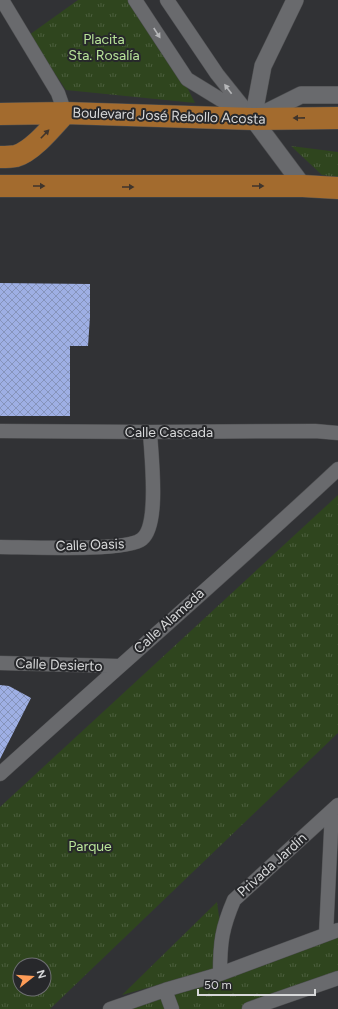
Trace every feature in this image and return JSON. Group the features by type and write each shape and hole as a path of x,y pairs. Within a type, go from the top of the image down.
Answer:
{"main road":[{"name":"Boulevard José Rebollo Acosta","path":"0,114 65,113 253,119 338,118"},
{"path":"0,157 9,157 20,154 38,142 65,113"},
{"path":"0,186 302,186 338,188"}],"street":[{"path":"2,0 58,93 65,113"},
{"path":"135,0 187,79 253,119"},
{"path":"168,0 217,74 253,119 302,186"},
{"path":"253,119 262,66 295,0"},
{"path":"253,119 301,95 338,95"},
{"name":"Calle Cascada","path":"0,431 315,431 338,433"},
{"name":"Calle Oasis","path":"0,547 92,548 131,544 142,540 147,533 151,519 153,499 150,432"},
{"name":"Calle Alameda","path":"0,774 118,666 278,525 338,469"},
{"name":"Calle Desierto","path":"0,663 118,666"},
{"path":"110,1009 165,990 220,974 332,932 335,808"},
{"name":"Privada Jardín","path":"220,974 221,936 225,920 234,900 335,808"},
{"path":"250,1009 274,1005 338,978"},
{"path":"165,990 172,1009"}],"green space":[{"name":"Placita Sta. Rosalía","path":"78,0 129,0 184,81 195,103 66,90 29,35"},
{"path":"291,146 338,152 338,177 322,175"},
{"name":"Parque","path":"338,495 338,733 50,1009 0,1009 0,807"},
{"path":"217,902 220,924 215,969 122,995"},
{"path":"338,934 338,976 241,1009 175,1009 168,991"},
{"path":"164,993 170,1009 117,1009"}],"building":[{"path":"0,283 90,284 88,346 70,346 70,416 0,416"},
{"path":"0,685 9,686 31,698 0,759"}]}
